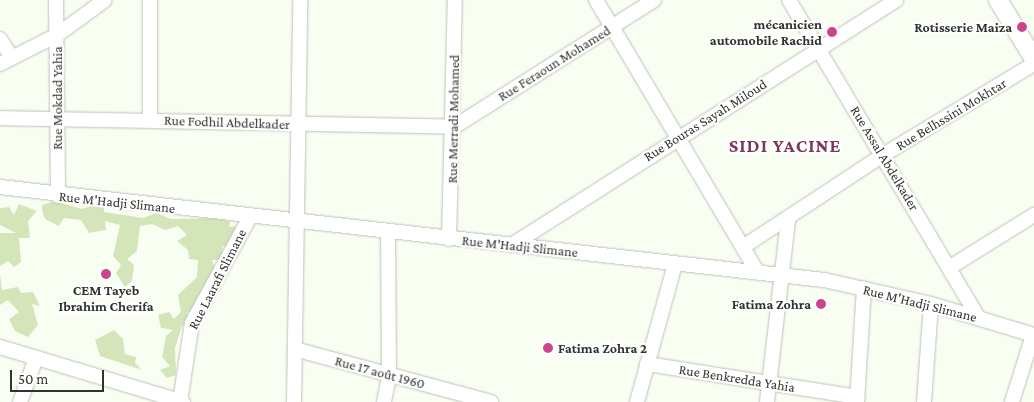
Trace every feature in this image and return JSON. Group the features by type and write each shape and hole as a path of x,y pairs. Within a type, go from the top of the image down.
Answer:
{"main road":[{"path":"998,0 1034,59"}],"street":[{"name":"Rue Mokdad Yahia","path":"56,0 58,196"},
{"path":"0,39 6,60 57,35 105,0"},
{"path":"150,0 150,120"},
{"path":"294,402 298,350 296,222 300,0"},
{"name":"Rue Merradi Mohamed","path":"449,239 454,127 455,0"},
{"path":"596,0 758,273"},
{"name":"Rue Feraoun Mohamed","path":"454,127 654,0"},
{"name":"Rue Assal Abdelkader","path":"789,0 952,266 978,317"},
{"name":"Rue Bouras Sayah Miloud","path":"515,244 677,136 896,0"},
{"name":"Rue Belhssini Mokhtar","path":"744,247 788,220 883,155 1034,64"},
{"name":"Rue Fodhil Abdelkader","path":"0,118 56,117 454,127"},
{"name":"Rue M'Hadji Slimane","path":"0,187 58,196 388,234 515,244 781,275 864,288 978,317 1033,335"},
{"path":"952,266 1034,215"},
{"name":"Rue Laarafi Slimane","path":"181,402 192,323 250,217"},
{"path":"767,402 788,220"},
{"path":"384,402 390,376 388,234"},
{"path":"638,402 675,264"},
{"path":"857,400 864,288"},
{"path":"924,402 931,304"},
{"path":"1012,402 1033,335"},
{"path":"0,347 181,402"},
{"name":"Rue 17 août 1960","path":"298,350 390,376 456,398 490,402"},
{"path":"20,402 36,358"},
{"name":"Rue Benkredda Yahia","path":"647,364 769,382 857,400"}],"green space":[{"path":"55,201 82,209 97,204 104,207 104,212 143,218 156,213 171,219 219,218 230,222 229,227 236,226 229,248 222,246 224,260 212,260 217,275 205,283 197,310 186,313 191,318 182,326 175,348 176,375 167,378 160,370 170,366 162,357 166,336 173,330 161,328 158,315 169,312 174,319 181,312 178,295 197,277 198,260 189,259 188,250 177,241 187,235 178,226 165,230 152,224 140,226 137,251 127,259 134,265 132,281 125,287 116,273 121,265 113,256 120,225 105,221 106,230 89,233 81,220 64,218 59,226 45,219 42,210 42,205"},
{"path":"19,204 37,211 28,221 30,238 19,238 21,262 14,267 8,261 0,266 0,233 16,233 0,225 0,208 9,207 14,215"},
{"path":"0,274 2,290 18,287 21,293 33,292 40,306 32,304 38,325 28,337 15,331 9,319 19,312 8,300 0,305"},
{"path":"114,330 123,339 125,354 136,357 135,363 142,370 100,356 95,340"}],"place":[{"name":"Rotisserie Maiza","path":"1022,27"},
{"name":"mécanicien automobile Rachid","path":"832,32"},
{"name":"CEM Tayeb Ibrahim Cherifa","path":"106,274"},
{"name":"Fatima Zohra","path":"821,304"},
{"name":"Fatima Zohra 2","path":"548,348"}],"district":[{"name":"SIDI YACINE","path":"785,146"}]}
